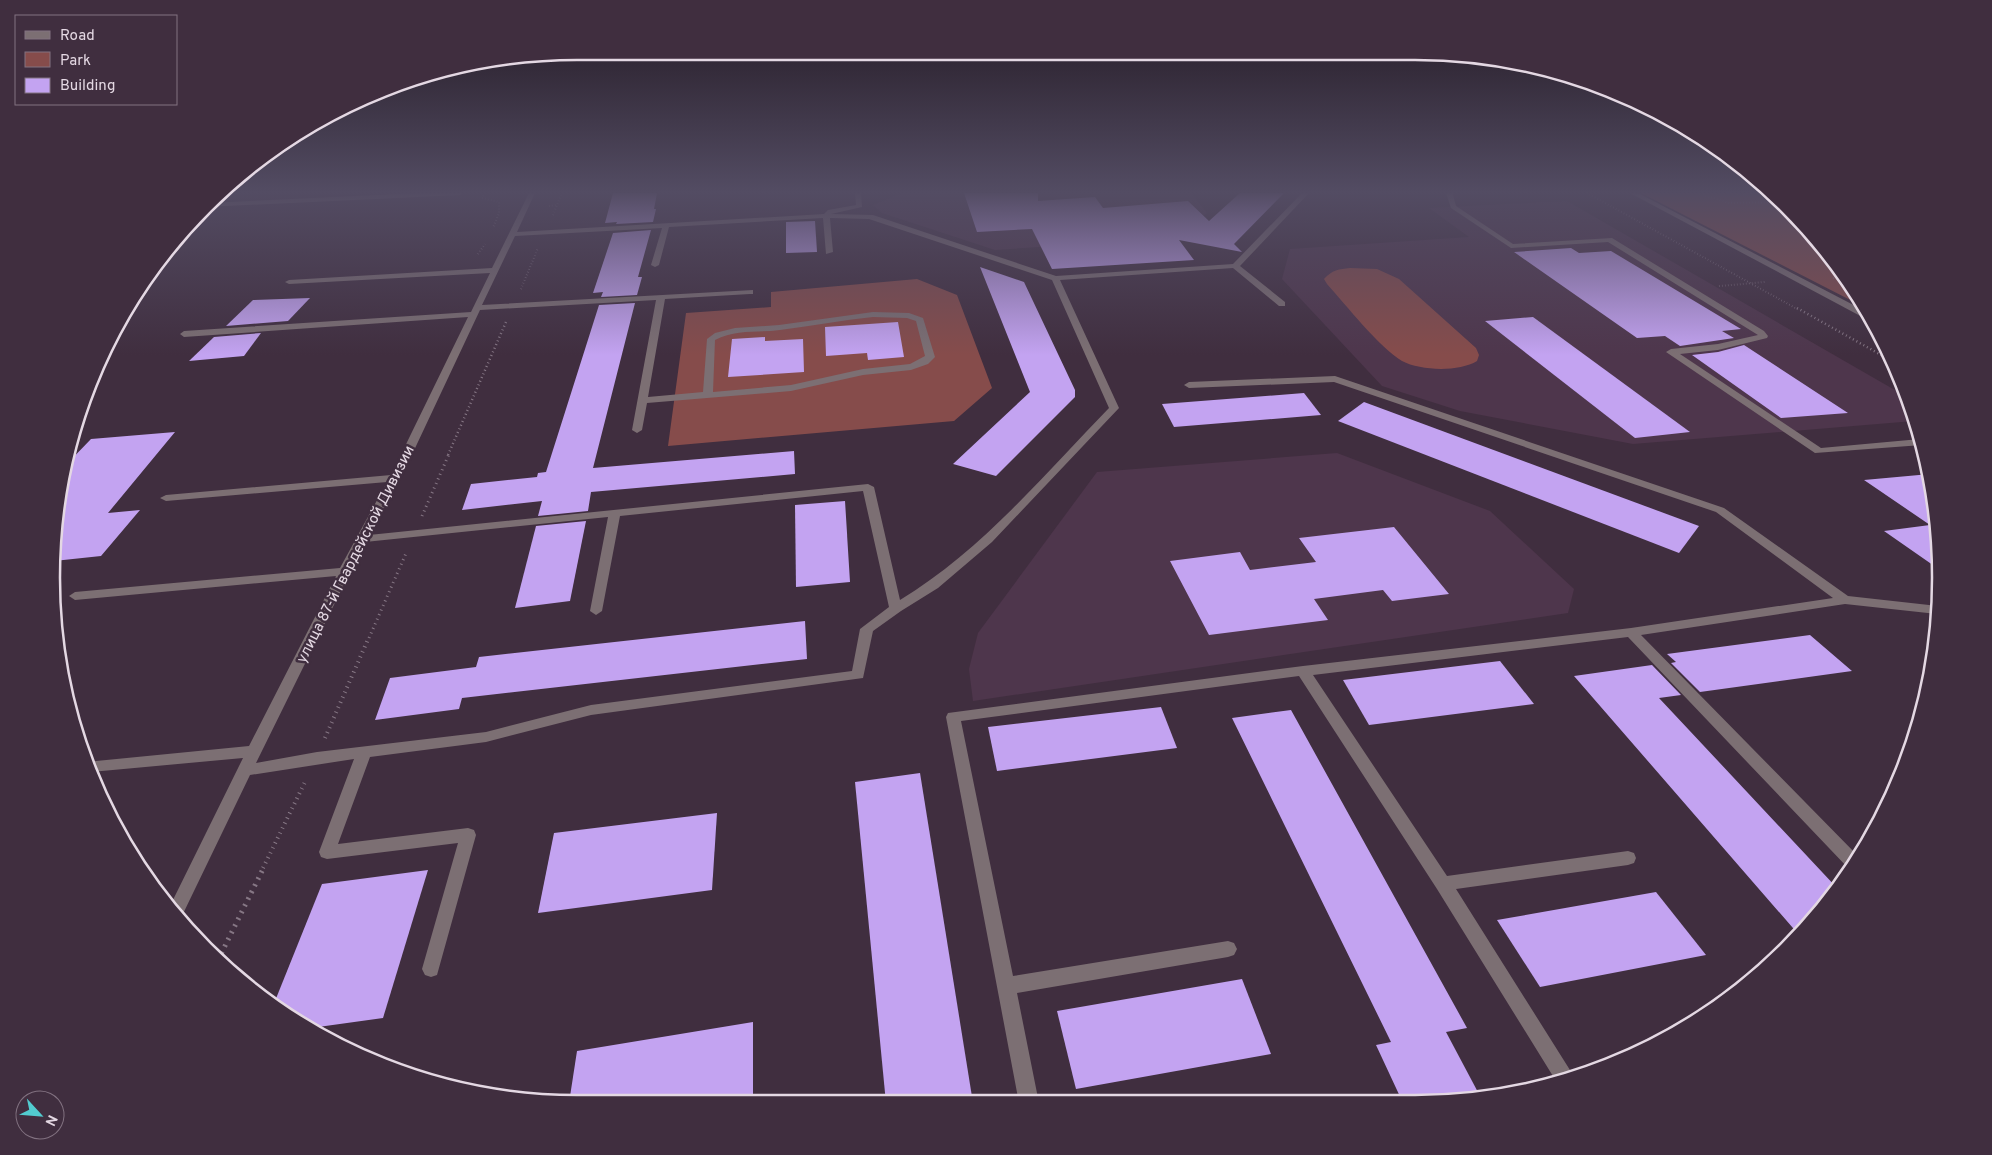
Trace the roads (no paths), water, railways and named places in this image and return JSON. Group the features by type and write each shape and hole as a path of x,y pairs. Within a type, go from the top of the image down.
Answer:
{"street":[{"name":"улица 87-й Гвардейской Дивизии","path":"178,907 254,751 361,539 395,478 507,247"},
{"path":"654,265 659,247"},
{"path":"829,247 829,252"},
{"path":"961,247 1055,278 1235,266 1254,247"},
{"path":"1621,247 1764,336 1718,347 1671,352 1812,447 1818,451 1914,443"},
{"path":"1734,247 1858,312"},
{"path":"1235,266 1282,304"},
{"path":"289,282 496,270"},
{"path":"246,770 317,758 486,737 591,710 858,675 868,629 896,608 934,585 988,540 1114,408 1055,278"},
{"path":"184,334 476,311 513,306 750,292"},
{"path":"637,430 661,297"},
{"path":"643,400 793,388 873,370 911,367 924,363 930,357 920,320 913,315 829,318 779,328 729,332 718,334 711,339 708,394"},
{"path":"1189,385 1335,379 1720,510 1845,600"},
{"path":"166,498 395,478"},
{"path":"361,539 868,487 896,608"},
{"path":"596,611 616,512"},
{"path":"75,596 345,571"},
{"path":"1027,1095 953,717 1303,671 1631,632 1845,600 1931,609"},
{"path":"1631,632 1849,858"},
{"path":"1303,671 1443,884 1562,1073"},
{"path":"95,766 254,751"},
{"path":"364,753 327,852 468,835 431,969"},
{"path":"1443,884 1628,858"},
{"path":"1006,986 1228,949"}]}
